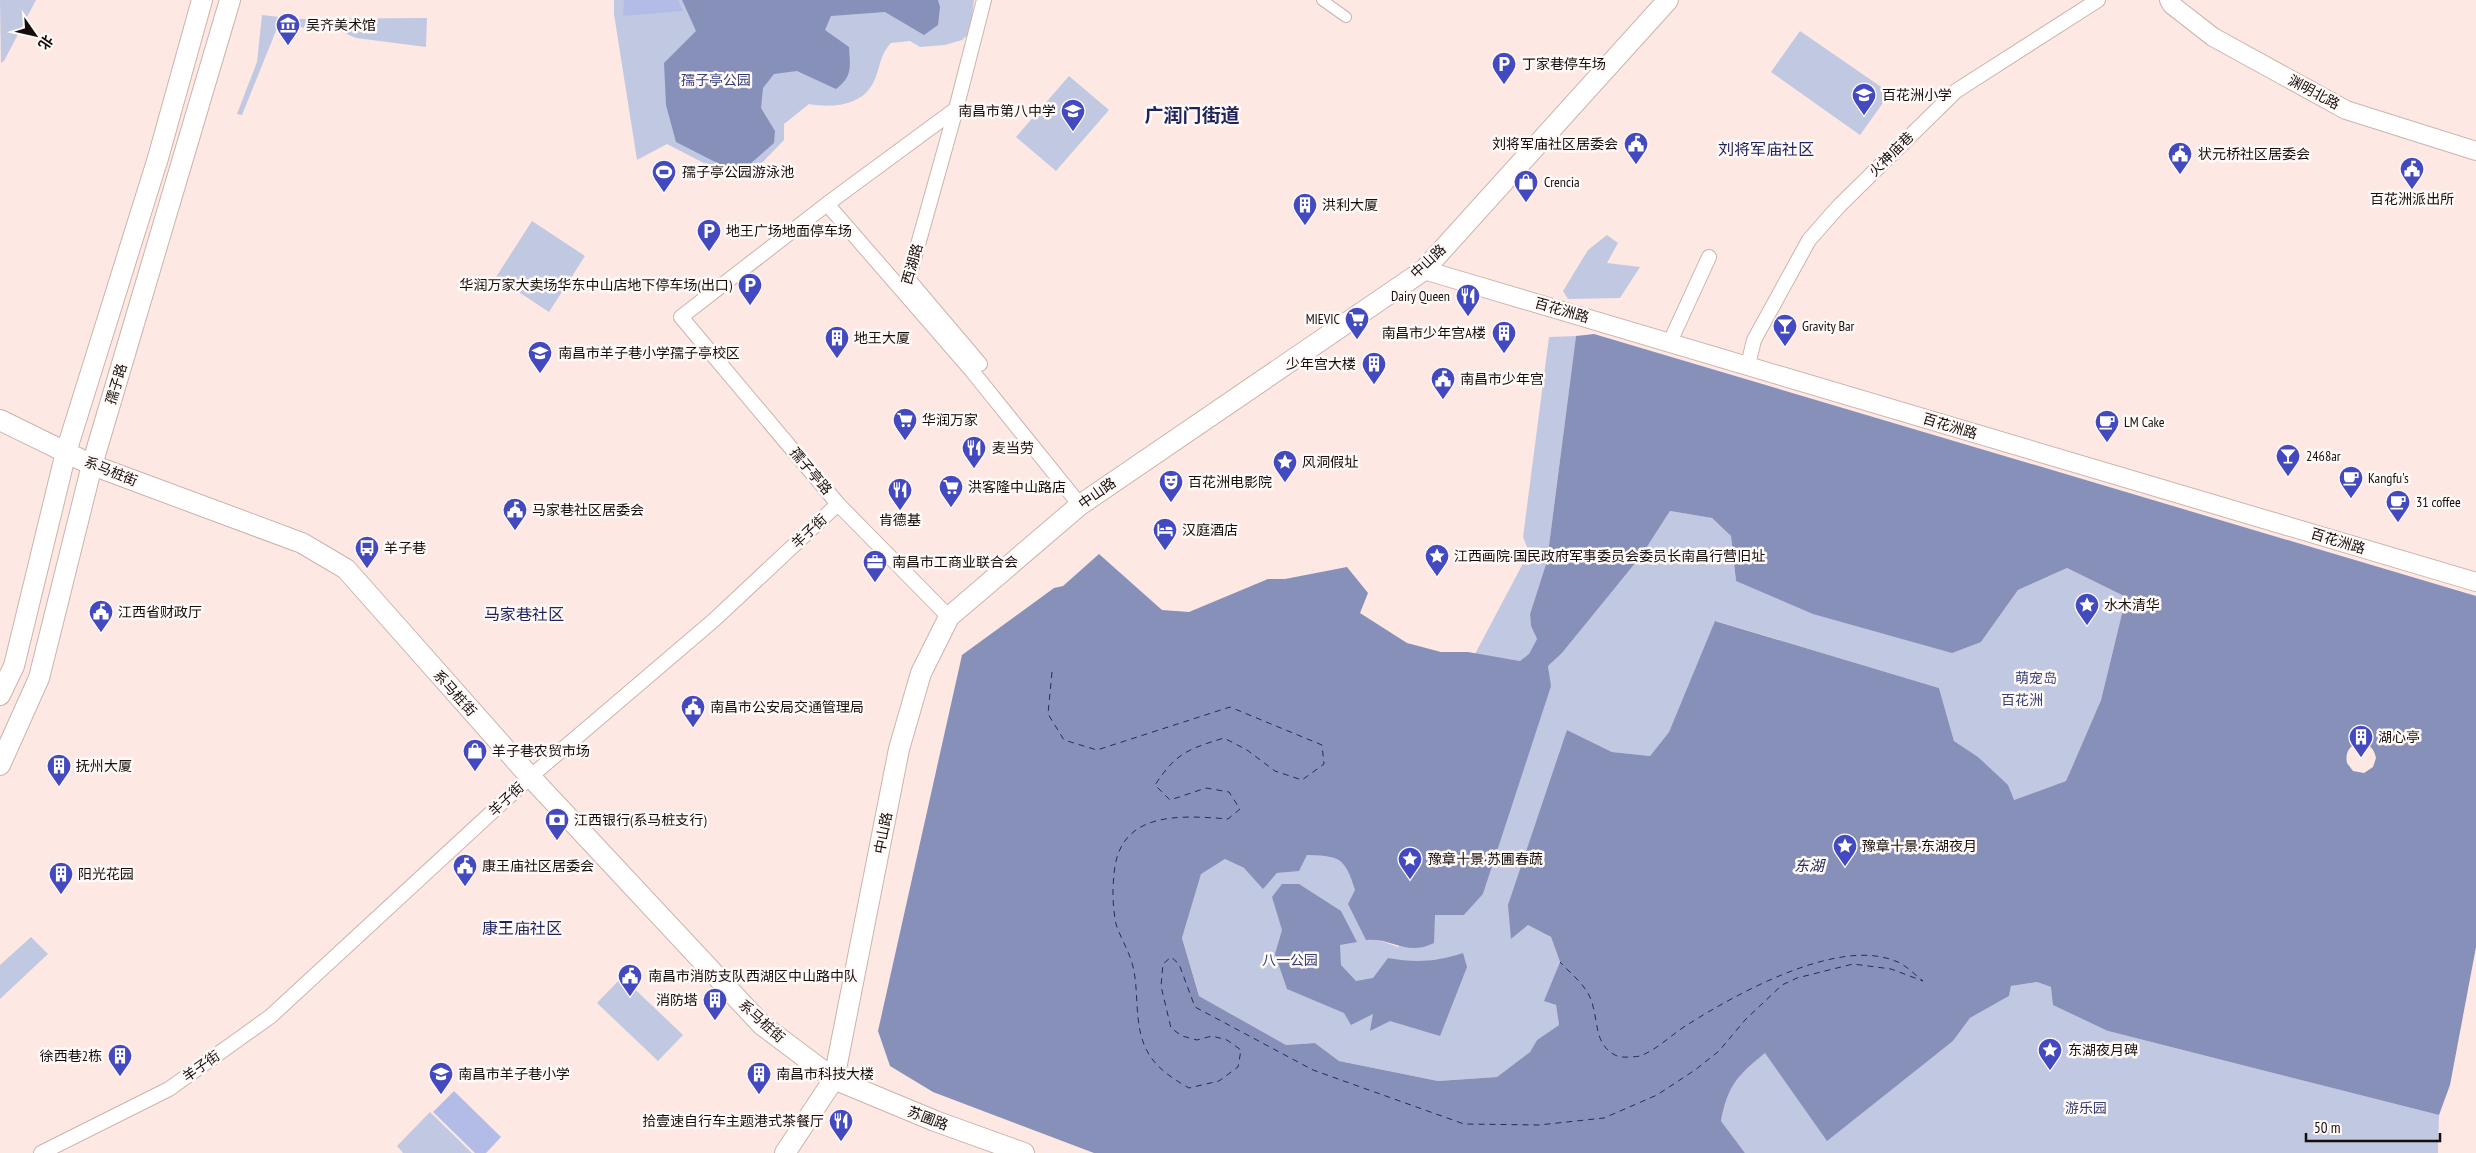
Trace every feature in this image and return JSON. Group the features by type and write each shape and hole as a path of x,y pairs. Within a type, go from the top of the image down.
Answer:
{"main road":[{"name":"孺子路","path":"0,695 14,666 65,457 158,158 202,0"},
{"name":"孺子路","path":"0,765 39,678 92,465 230,0"},
{"name":"中山路","path":"785,1153 834,1079 899,748 920,673 949,618 1080,505 1424,270 1668,0"},
{"name":"系马桩街","path":"0,420 65,457 92,465 302,543 346,569 530,777 762,1025 834,1079"},
{"path":"0,430 65,457"},
{"name":"苏圃路","path":"834,1079 935,1121 1024,1153"}],"street":[{"name":"西湖路","path":"984,0 956,109 906,285 972,371 1080,505"},
{"path":"1322,0 1346,17"},
{"name":"火神庙巷","path":"1748,365 1754,340 1809,240 1838,206 1956,91 2098,0"},
{"name":"渊明北路","path":"2169,0 2172,5 2213,37 2346,110 2476,151"},
{"path":"956,109 827,204 980,364"},
{"name":"孺子亭路","path":"827,204 681,317 838,504 949,618"},
{"path":"1670,342 1709,257"},
{"name":"百花洲路","path":"1424,270 2476,582"},
{"name":"羊子街","path":"41,1153 169,1089 271,1016 530,777 714,620 838,504"}],"green space":[{"path":"0,0 36,0 4,61 1,63"},
{"name":"孺子亭公园","path":"614,0 974,0 970,33 962,40 945,45 920,47 910,41 891,43 884,53 877,74 867,92 853,101 844,104 826,106 809,104 784,124 784,140 756,169 725,174 667,144 637,160 614,14"},
{"path":"262,15 297,19 427,18 426,47 356,38 328,26 325,31 309,26 308,29 280,21 242,115 237,114 257,62"},
{"path":"1800,31 1890,93 1860,135 1771,72"},
{"path":"1069,76 1109,110 1056,171 1016,137"},
{"path":"532,221 585,256 549,312 496,277"},
{"path":"1607,235 1618,243 1607,263 1640,267 1620,298 1568,299 1563,291 1588,250"},
{"path":"1576,336 1547,561 1530,614 1531,626 1537,639 1529,655 1520,661 1475,654 1529,552 1523,537 1549,337"},
{"name":"八一公园","path":"1670,511 1712,518 1731,536 1736,581 1981,642 2018,590 2067,568 2126,597 2101,700 2066,781 2014,800 1978,757 1954,741 1939,688 1716,621 1669,732 1650,756 1612,752 1567,730 1511,939 1528,925 1551,937 1560,962 1545,1001 1556,1005 1559,1025 1537,1040 1530,1052 1497,1077 1438,1081 1339,1061 1315,1043 1286,1045 1199,996 1182,938 1201,873 1225,859 1244,868 1263,888 1277,873 1299,870 1307,855 1332,856 1348,867 1355,890 1376,939 1398,947 1435,915 1464,915 1483,894 1550,686 1548,666 1562,653 1641,556"},
{"path":"31,937 48,954 0,999 0,965"},
{"path":"622,977 683,1035 658,1061 597,1003"},
{"name":"游乐园","path":"2037,982 2051,987 2108,1031 2439,1115 2438,1153 1745,1153 1721,1121 1727,1098 1735,1082 1766,1052 1827,1140 1953,1041 1970,1018 2009,996 2011,986"},
{"path":"430,1112 472,1153 403,1153 397,1146"}],"shaded area":[{"path":"624,0 678,0 683,11 623,16"},
{"path":"454,1091 501,1137 486,1153 475,1153 433,1112"}],"water":[{"path":"682,0 938,0 940,7 938,25 924,35 885,12 831,16 825,30 849,47 850,66 845,80 836,89 797,71 774,74 763,88 761,108 775,131 774,143 749,165 729,169 676,142 666,105 664,63 696,31"},
{"name":"东湖","path":"1594,334 2476,596 2476,947 2450,1085 2439,1115 2108,1031 2053,1005 2051,987 2037,982 2011,986 2009,996 1970,1018 1953,1041 1827,1141 1765,1053 1747,1068 1735,1082 1727,1098 1721,1121 1745,1153 1094,1153 933,1092 890,1066 878,1031 962,655 1054,588 1063,586 1099,554 1162,610 1189,612 1268,579 1285,579 1347,567 1368,593 1360,613 1407,643 1441,652 1468,652 1520,661 1529,654 1537,639 1531,626 1530,614 1547,561 1576,336","holes":["1670,511 1712,518 1731,536 1736,581 1813,614 1952,653 1981,642 2018,590 2067,568 2126,597 2101,700 2066,781 2014,800 2008,785 1978,757 1954,741 1939,688 1715,621 1669,732 1650,756 1612,752 1567,730 1508,905 1511,939 1528,925 1551,937 1560,962 1544,1001 1556,1005 1559,1025 1537,1040 1530,1052 1497,1077 1438,1081 1339,1061 1315,1043 1286,1045 1199,996 1182,938 1201,874 1225,859 1244,868 1263,889 1277,873 1299,871 1307,855 1327,856 1339,860 1348,871 1355,890 1348,904 1366,940 1384,941 1415,948 1424,947 1434,943 1435,915 1464,915 1483,894 1551,686 1548,666 1562,653 1641,556","2358,743 2370,747 2374,751 2376,758 2373,767 2364,773 2353,771 2347,763 2348,750"]},
{"path":"1282,884 1299,884 1341,911 1357,942 1340,945 1341,965 1356,981 1373,978 1388,958 1425,961 1463,953 1467,967 1440,1036 1390,1021 1370,1031 1373,1014 1351,1025 1344,1013 1287,989 1275,954 1282,930 1272,897"}],"ferry route":[{"path":"1052,672 1048,714 1064,740 1097,750 1230,707 1322,745 1324,764 1302,780 1275,771 1247,750 1224,738 1192,749 1177,759 1155,785 1170,800 1206,788 1229,792 1240,809 1228,819 1190,817 1154,821 1139,828 1127,839 1118,854 1113,881 1114,912 1116,924 1133,968 1140,1033 1149,1055 1156,1064 1189,1088 1219,1081 1238,1067 1241,1050 1227,1040 1212,1036 1197,1040 1182,1036 1171,1028 1161,986 1163,964 1171,957 1179,964 1195,1007 1313,1070 1464,1124 1539,1125 1604,1118 1657,1095 1695,1070 1719,1051 1745,1020 1782,985 1797,978 1853,964 1891,969 1923,981 1899,962 1872,956 1845,957 1817,963 1788,972 1732,999 1687,1025 1658,1046 1640,1056 1622,1057 1609,1051 1600,1039 1589,995 1582,984 1560,962"}],"place":[{"name":"吴齐美术馆","path":"288,46"},
{"name":"丁家巷停车场","path":"1504,85"},
{"name":"百花洲小学","path":"1864,116"},
{"name":"南昌市第八中学","path":"1073,132"},
{"name":"刘将军庙社区居委会","path":"1636,165"},
{"name":"状元桥社区居委会","path":"2180,175"},
{"name":"百花洲派出所","path":"2412,190"},
{"name":"孺子亭公园游泳池","path":"664,193"},
{"name":"Crencia","path":"1526,203"},
{"name":"洪利大厦","path":"1305,226"},
{"name":"地王广场地面停车场","path":"709,252"},
{"name":"华润万家大卖场华东中山店地下停车场(出口)","path":"750,306"},
{"name":"Dairy Queen","path":"1468,317"},
{"name":"MIEVIC","path":"1357,340"},
{"name":"Gravity Bar","path":"1785,347"},
{"name":"南昌市少年宫A楼","path":"1504,354"},
{"name":"地王大厦","path":"837,359"},
{"name":"南昌市羊子巷小学孺子亭校区","path":"540,374"},
{"name":"少年宫大楼","path":"1374,385"},
{"name":"南昌市少年宫","path":"1443,400"},
{"name":"华润万家","path":"905,441"},
{"name":"LM Cake","path":"2107,443"},
{"name":"麦当劳","path":"974,469"},
{"name":"2468ar","path":"2288,477"},
{"name":"风洞假址","path":"1285,483"},
{"name":"Kangfu's","path":"2351,499"},
{"name":"百花洲电影院","path":"1171,503"},
{"name":"洪客隆中山路店","path":"951,508"},
{"name":"肯德基","path":"900,511"},
{"name":"31 coffee","path":"2398,523"},
{"name":"马家巷社区居委会","path":"515,531"},
{"name":"汉庭酒店","path":"1165,551"},
{"name":"羊子巷","path":"367,569"},
{"name":"江西画院·国民政府军事委员会委员长南昌行营旧址","path":"1437,577"},
{"name":"南昌市工商业联合会","path":"875,583"},
{"name":"水木清华","path":"2087,626"},
{"name":"江西省财政厅","path":"101,633"},
{"name":"南昌市公安局交通管理局","path":"693,728"},
{"name":"湖心亭","path":"2361,758"},
{"name":"羊子巷农贸市场","path":"475,772"},
{"name":"抚州大厦","path":"59,787"},
{"name":"江西银行(系马桩支行)","path":"557,841"},
{"name":"豫章十景·东湖夜月","path":"1845,867"},
{"name":"豫章十景·苏圃春蔬","path":"1410,880"},
{"name":"康王庙社区居委会","path":"465,887"},
{"name":"阳光花园","path":"61,895"},
{"name":"南昌市消防支队西湖区中山路中队","path":"630,997"},
{"name":"消防塔","path":"715,1021"},
{"name":"东湖夜月碑","path":"2050,1071"},
{"name":"徐西巷2栋","path":"120,1077"},
{"name":"南昌市羊子巷小学","path":"441,1095"},
{"name":"南昌市科技大楼","path":"759,1095"},
{"name":"拾壹速自行车主题港式茶餐厅","path":"841,1142"}],"district":[{"name":"广润门街道","path":"1192,115"},
{"name":"刘将军庙社区","path":"1766,149"},
{"name":"马家巷社区","path":"524,614"},
{"name":"康王庙社区","path":"522,928"}],"park label":[{"name":"萌宠岛","path":"2036,678"},
{"name":"百花洲","path":"2022,700"}]}
